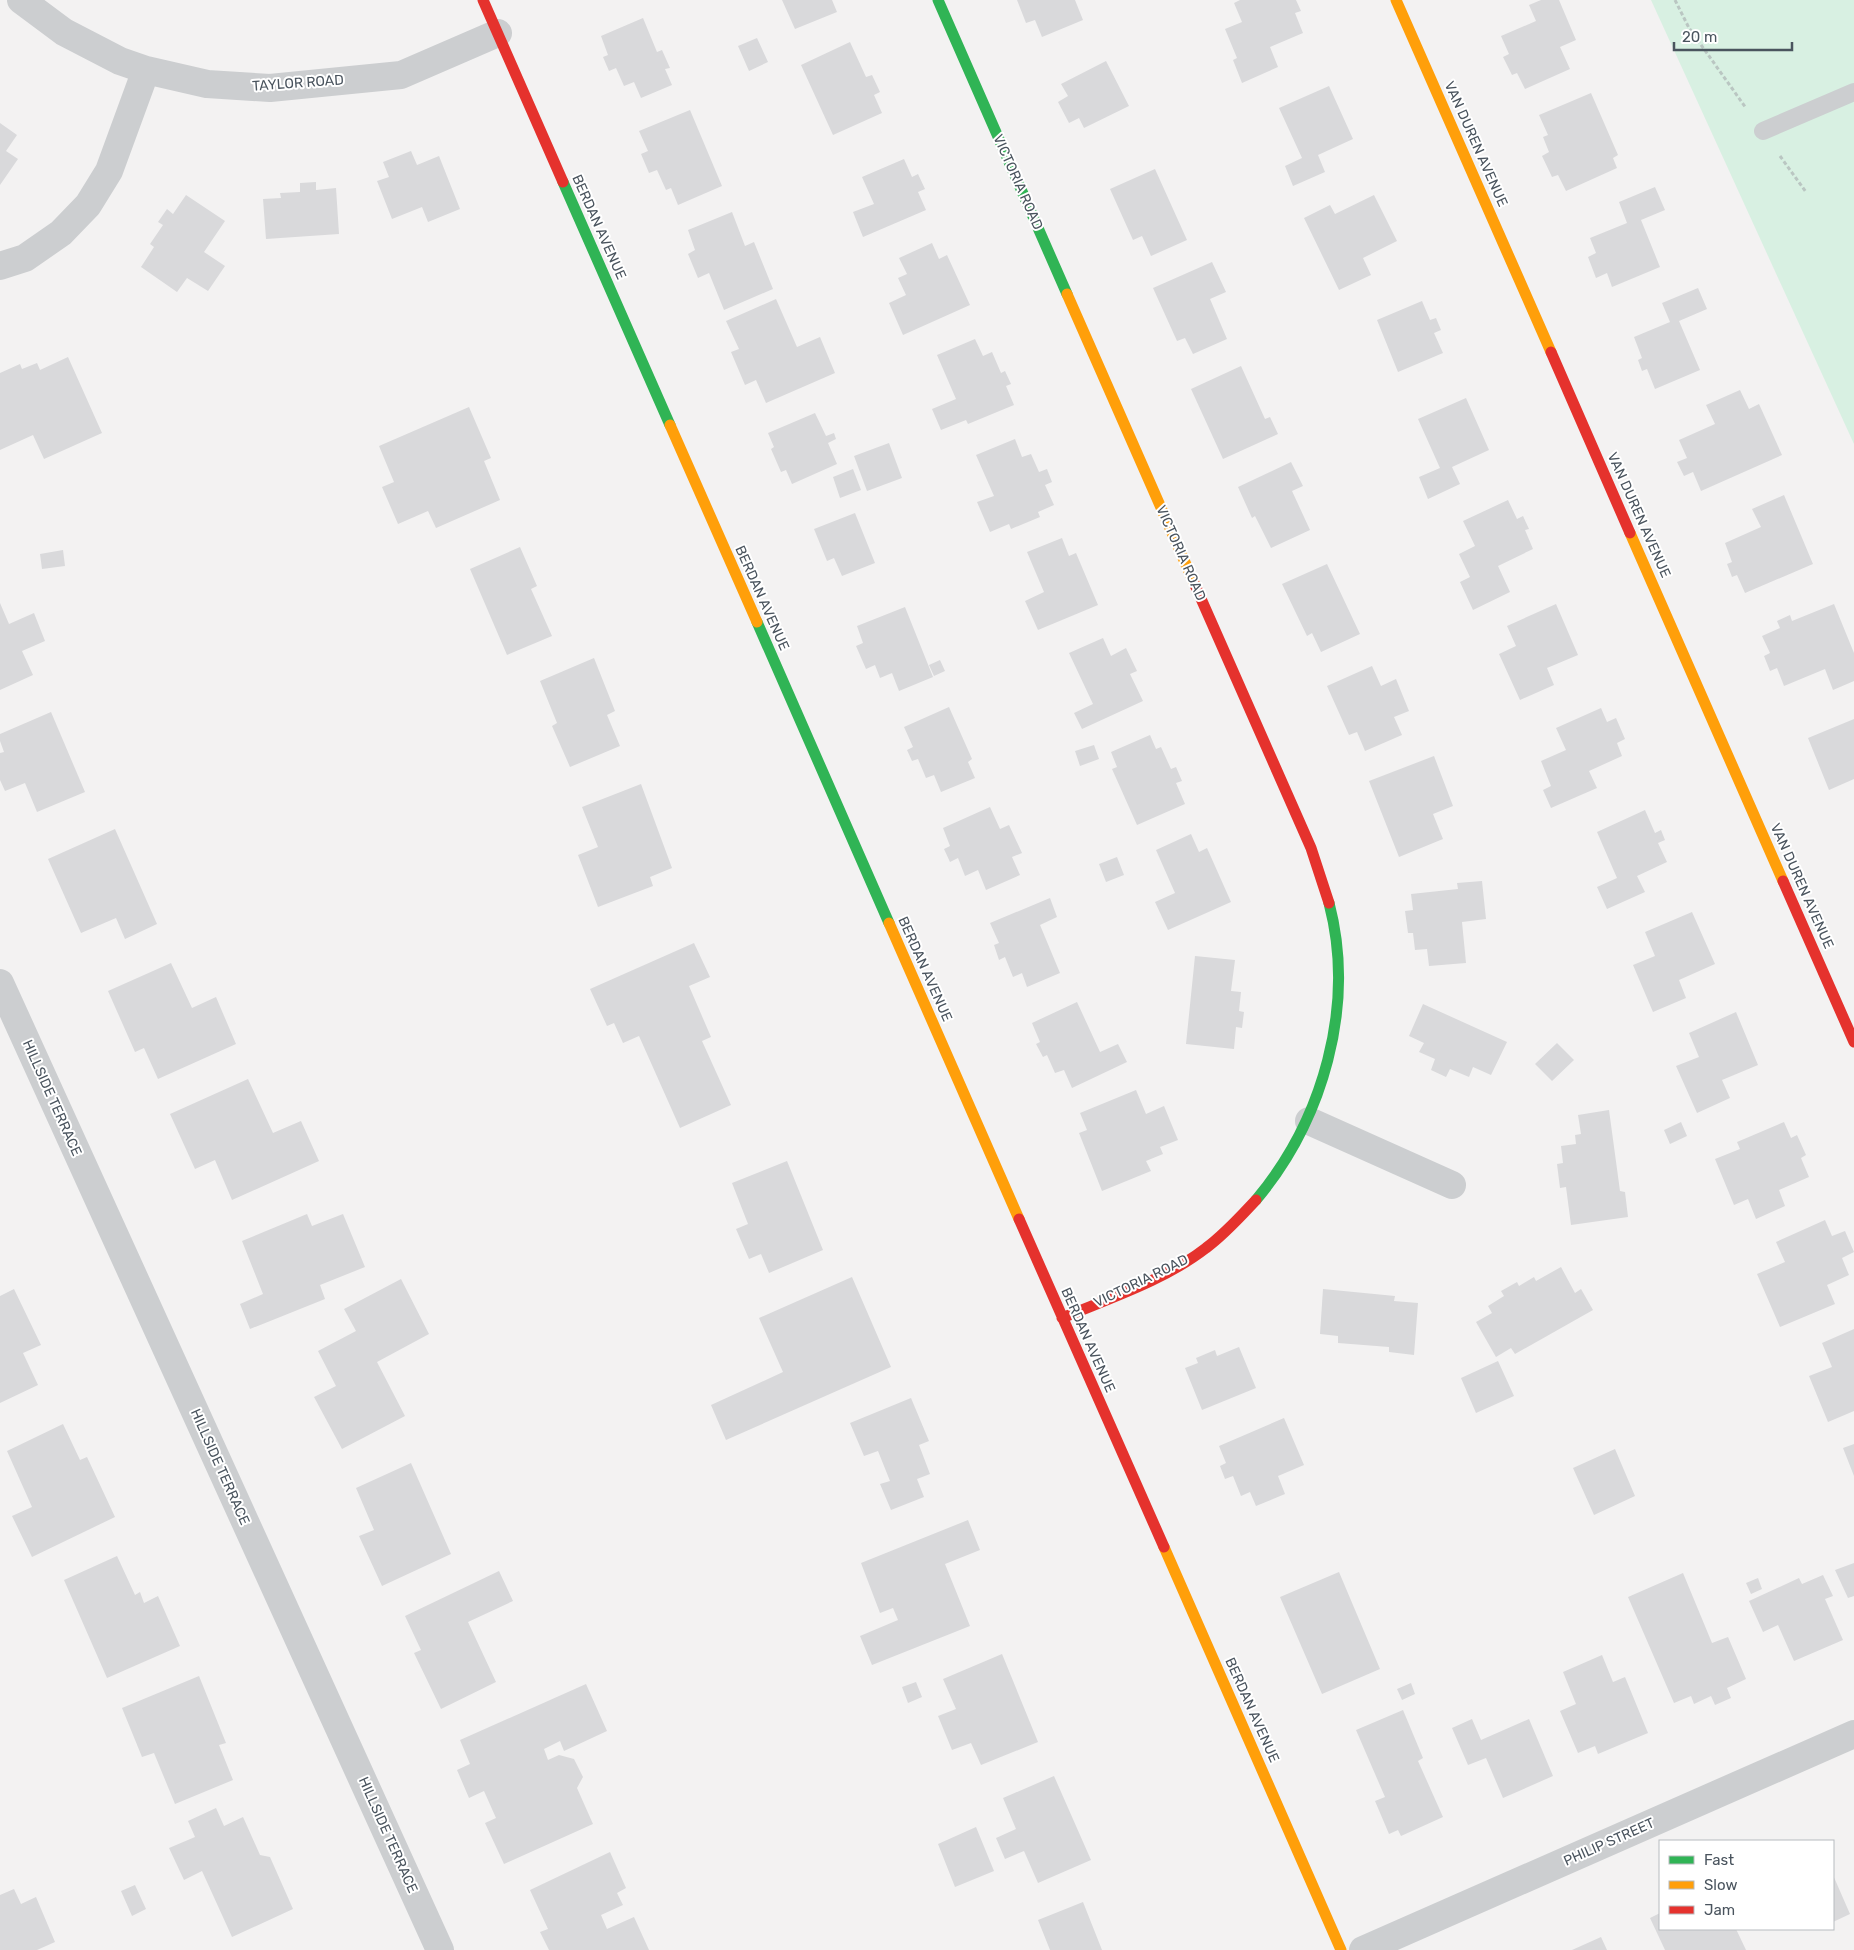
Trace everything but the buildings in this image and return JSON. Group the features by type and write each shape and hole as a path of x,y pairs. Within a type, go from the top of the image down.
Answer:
{"street":[{"name":"TAYLOR ROAD","path":"21,0 64,32 120,61 146,70 207,84 270,88 401,75 498,33"},
{"name":"BERDAN AVENUE","path":"483,0 1340,1950"},
{"name":"VICTORIA ROAD","path":"938,0 1311,848 1330,903 1339,960 1336,1015 1328,1062 1309,1121 1282,1169 1247,1212 1206,1248 1154,1278 1062,1318"},
{"name":"VAN DUREN AVENUE","path":"1396,0 1854,1042"},
{"path":"0,266 25,258 61,233 88,205 109,171 146,70"},
{"name":"HILLSIDE TERRACE","path":"0,983 440,1950"},
{"path":"1309,1121 1452,1186"},
{"name":"PHILIP STREET","path":"1363,1950 1854,1734"}],"lane":[{"path":"1763,131 1854,92"}],"path":[{"path":"1675,0 1689,28 1806,192"}],"green space":[{"path":"1651,0 1854,0 1854,444"}],"traffic: fast":[{"path":"938,0 1067,294"},
{"path":"563,182 670,425"},
{"path":"757,622 889,923"},
{"path":"1256,1200 1279,1168 1299,1134 1316,1098 1328,1060 1335,1021 1338,982 1336,942 1329,903"}],"traffic: slow":[{"path":"1396,0 1551,352"},
{"path":"1067,294 1195,585"},
{"path":"670,425 757,622"},
{"path":"1630,533 1783,881"},
{"path":"889,923 1019,1219"},
{"path":"1164,1547 1341,1950"}],"traffic: jam":[{"path":"483,0 563,182"},
{"path":"1551,352 1630,533"},
{"path":"1195,585 1311,848 1329,903"},
{"path":"1783,881 1854,1042"},
{"path":"1062,1318 1137,1288 1173,1270 1220,1237 1256,1200"},
{"path":"1019,1219 1164,1547"}]}
